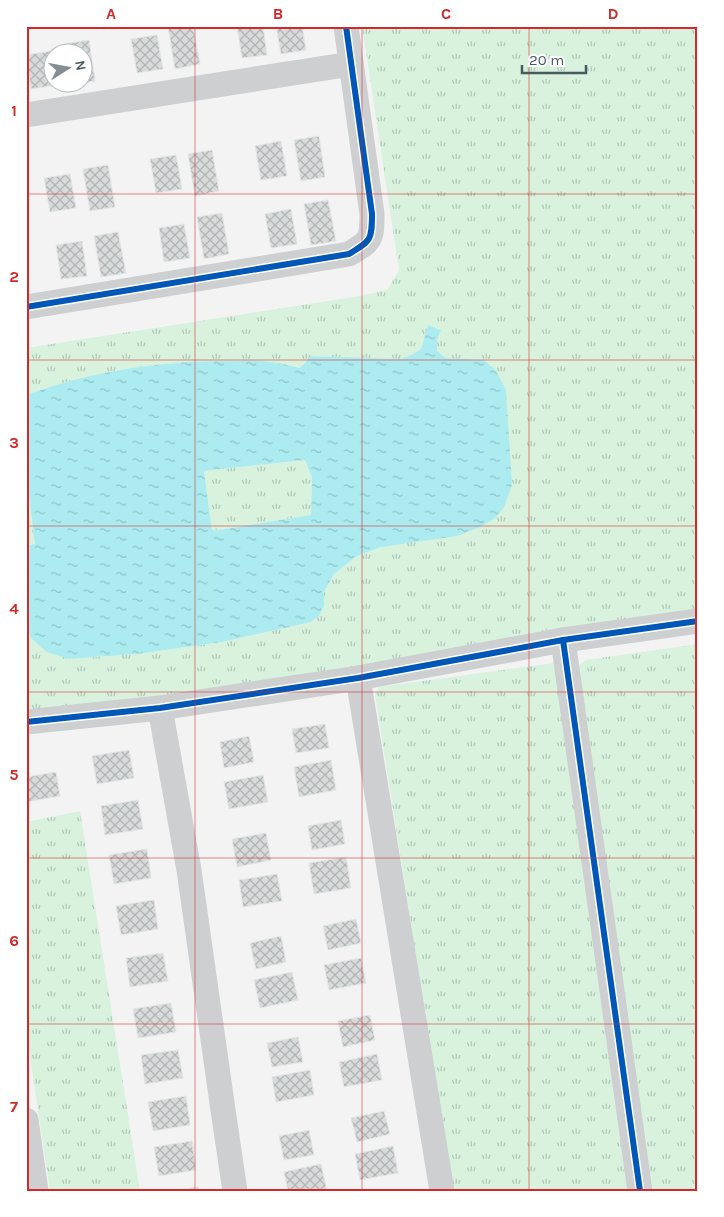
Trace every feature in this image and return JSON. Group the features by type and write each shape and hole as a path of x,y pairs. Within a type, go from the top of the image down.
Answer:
{"street":[{"path":"26,307 349,254 366,244 372,232 372,214 346,26"},
{"path":"26,114 351,64"},
{"path":"26,722 160,708 358,678 563,640 698,621"},
{"path":"563,640 640,1191"},
{"path":"358,678 442,1191"},
{"path":"160,708 190,870 235,1191"},
{"path":"26,1120 36,1191"}],"green space":[{"path":"362,26 698,26 698,625 26,731 26,628 31,638 69,659 137,654 222,642 311,622 319,616 324,606 324,592 334,574 357,556 380,547 484,360 446,358 437,351 437,340 429,325 421,349 401,359 311,356 300,368 258,361 174,363 99,374 26,395 26,348 360,296 387,290 399,270"},
{"path":"306,460 312,477 311,515 212,531 204,471"},
{"path":"28,488 35,544 26,546 26,489"},
{"path":"698,644 698,1191 653,1191 576,681 577,667 586,660"},
{"path":"554,663 638,1191 453,1191 375,695 379,687"},
{"path":"80,811 140,1191 50,1191 26,1030 26,822"}],"water":[{"path":"428,325 441,330 437,340 437,351 446,358 484,360 496,371 506,390 512,485 504,507 494,519 457,536 381,547 357,556 334,574 324,592 324,606 319,616 311,622 222,642 137,654 69,659 47,652 31,638 26,628 28,570 26,546 35,544 28,489 26,489 26,395 75,380 151,365 202,361 254,361 272,362 300,368 311,356 401,359 421,349","holes":["305,460 312,477 311,515 212,531 204,471"]}],"building":[{"path":"193,26 200,64 175,69 168,27"},
{"path":"237,26 263,26 267,55 242,58"},
{"path":"276,26 302,26 306,50 281,54"},
{"path":"157,35 163,69 137,73 131,39"},
{"path":"42,52 42,87 31,89 26,55"},
{"path":"92,60 95,81 92,82"},
{"path":"319,136 325,177 301,181 294,140"},
{"path":"281,141 287,176 261,180 255,146"},
{"path":"212,150 219,191 195,196 188,154"},
{"path":"176,155 182,189 156,193 150,159"},
{"path":"108,165 115,207 90,211 83,169"},
{"path":"70,174 76,208 50,212 44,178"},
{"path":"328,200 336,241 311,245 304,204"},
{"path":"291,209 297,244 271,248 265,214"},
{"path":"222,213 229,254 204,259 197,217"},
{"path":"184,224 190,258 164,262 159,228"},
{"path":"118,232 126,273 101,277 94,236"},
{"path":"82,241 87,276 61,279 56,245"},
{"path":"325,724 329,748 296,753 292,729"},
{"path":"249,736 254,762 224,768 220,742"},
{"path":"129,750 134,778 97,784 92,756"},
{"path":"331,760 336,790 299,797 294,767"},
{"path":"56,772 60,796 26,802 26,777"},
{"path":"263,775 268,802 229,809 224,782"},
{"path":"138,800 143,829 105,835 101,806"},
{"path":"341,820 345,844 312,850 308,826"},
{"path":"266,833 271,860 237,867 232,839"},
{"path":"147,849 151,878 114,884 109,855"},
{"path":"346,857 351,888 314,894 309,863"},
{"path":"277,874 282,901 243,907 239,880"},
{"path":"154,900 158,929 121,935 116,906"},
{"path":"356,919 361,943 328,950 323,926"},
{"path":"281,936 286,962 256,969 250,943"},
{"path":"163,953 168,981 130,987 126,958"},
{"path":"361,958 366,983 329,990 324,965"},
{"path":"292,972 298,1000 260,1008 254,980"},
{"path":"171,1003 176,1032 138,1038 133,1009"},
{"path":"370,1015 375,1040 343,1047 338,1021"},
{"path":"298,1037 303,1062 272,1067 267,1043"},
{"path":"178,1050 183,1078 145,1084 141,1055"},
{"path":"377,1054 382,1080 344,1087 339,1062"},
{"path":"310,1070 314,1095 276,1102 272,1077"},
{"path":"186,1096 190,1125 153,1131 148,1102"},
{"path":"384,1111 390,1134 357,1142 351,1118"},
{"path":"309,1130 314,1155 284,1160 279,1136"},
{"path":"192,1141 196,1170 159,1176 154,1147"},
{"path":"393,1146 398,1173 360,1180 355,1154"},
{"path":"321,1164 327,1191 288,1191 284,1172"},
{"path":"198,1187 199,1191 175,1191"}],"cycle path":[{"path":"26,307 349,254 362,246 371,235 372,214 346,26"},
{"path":"26,722 160,708 358,678 563,640 698,621"},
{"path":"563,640 640,1191"}]}
